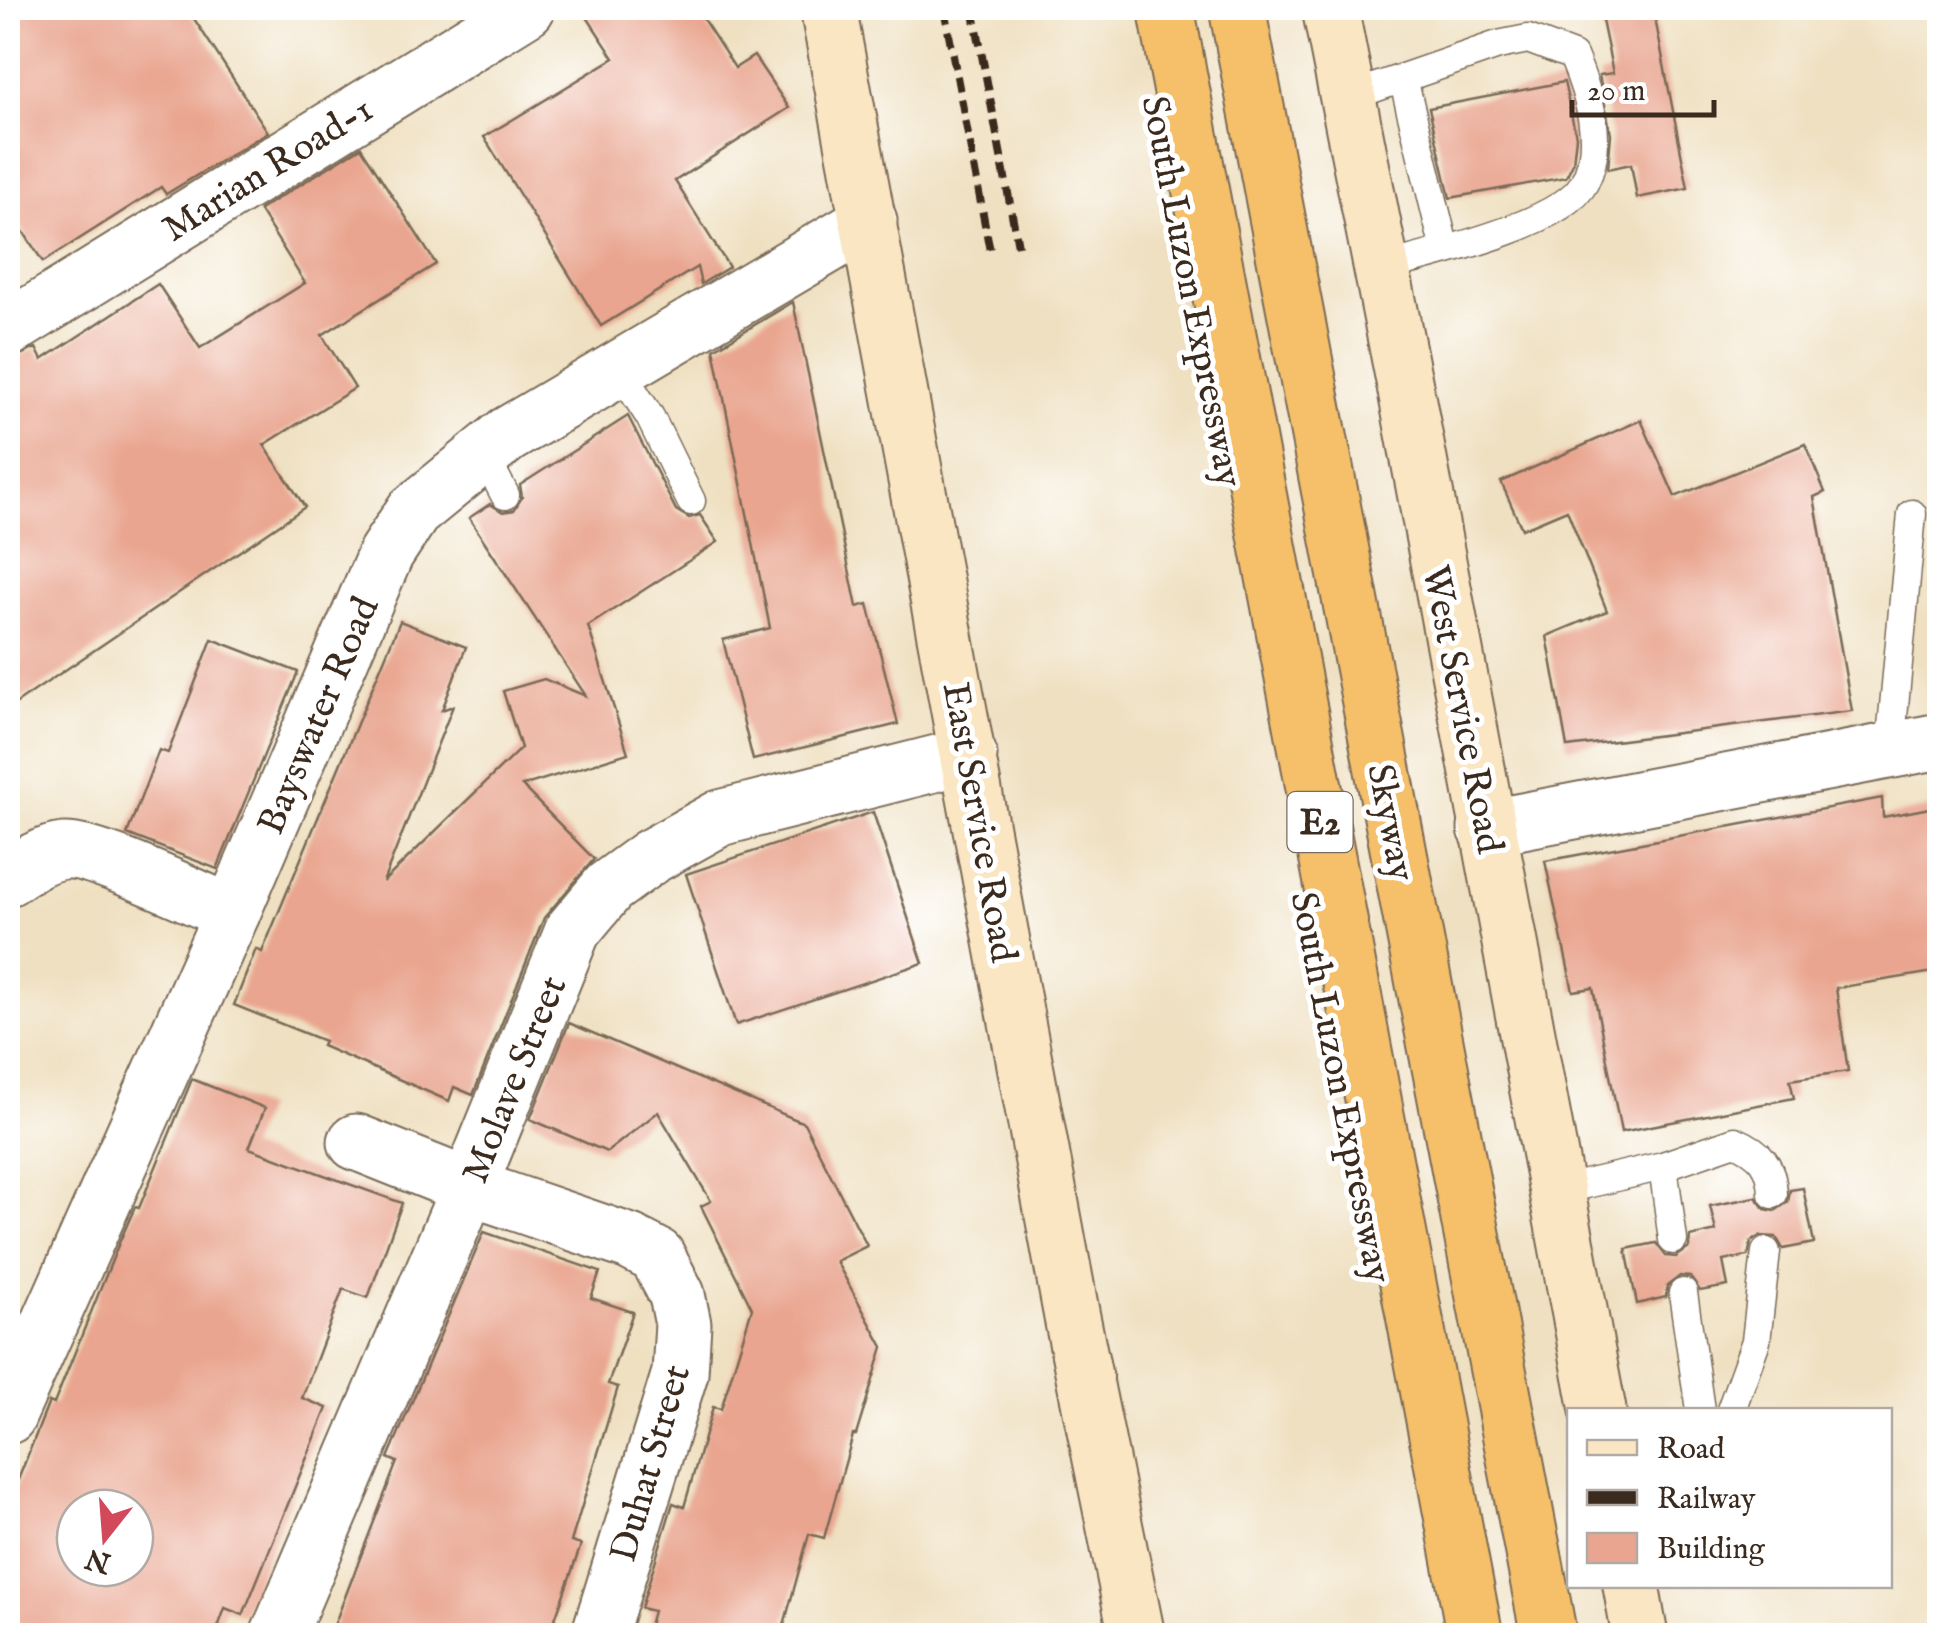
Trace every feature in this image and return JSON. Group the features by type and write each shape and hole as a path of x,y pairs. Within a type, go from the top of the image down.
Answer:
{"highway":[{"name":"South Luzon Expressway","path":"1140,8 1445,1636"},
{"name":"Skyway","path":"1166,8 1475,1636"},
{"name":"Skyway","path":"1237,8 1550,1636"},
{"path":"1268,8 1567,1557"},
{"path":"1572,1588 1581,1636"}],"main road":[{"name":"East Service Road","path":"828,8 1072,1317 1137,1636"},
{"name":"West Service Road","path":"1330,8 1598,1408"},
{"path":"1631,1588 1640,1636"}],"street":[{"name":"Marian Road-1","path":"8,329 527,8"},
{"name":"Bayswater Road","path":"15,1381 232,913 386,553 412,512 494,474 506,435 868,221"},
{"path":"1486,828 1915,745"},
{"name":"Molave Street","path":"278,1636 573,930 609,887 650,857 720,818 969,755"},
{"path":"8,878 32,862 64,851 91,855 232,913"},
{"name":"Duhat Street","path":"356,1142 630,1242 657,1256 677,1294 683,1324 680,1372 599,1636"}],"lane":[{"path":"1348,97 1498,45 1528,39 1573,56 1586,88 1594,125 1584,184 1560,208 1445,250 1381,268"},
{"path":"1403,78 1445,250"},
{"path":"620,369 650,417 691,501"},
{"path":"1912,514 1915,745"},
{"path":"1556,1190 1664,1166 1735,1141 1755,1150 1772,1170 1772,1194"},
{"path":"1664,1166 1673,1240"},
{"path":"1732,1408 1756,1341 1766,1252"},
{"path":"1683,1294 1700,1408"}],"building":[{"path":"8,8 187,8 268,132 166,194 161,187 43,262 8,208"},
{"path":"581,8 696,8 735,68 754,56 789,108 675,181 729,267 701,284 697,267 601,326 484,137 614,58"},
{"path":"1653,8 1688,188 1637,198 1631,164 1608,169 1611,134 1599,75 1613,73 1600,11"},
{"path":"1564,82 1576,136 1573,163 1566,177 1450,198 1429,108"},
{"path":"361,147 436,264 322,335 355,388 264,445 305,507 8,709 8,360 36,348 42,360 158,284 200,348 305,283 259,210"},
{"path":"793,302 857,607 868,604 898,724 753,760 723,640 770,628 714,349"},
{"path":"628,416 676,510 689,518 700,515 718,542 588,626 628,753 522,786 594,859 544,918 473,1095 454,1087 449,1101 322,1046 324,1041 234,1005 256,949 262,952 400,621 466,647 442,710 453,706 383,882 521,748 503,691 544,679 586,696 469,518 490,504 503,512 514,510 522,497 520,485"},
{"path":"1641,420 1675,497 1805,444 1825,492 1814,497 1852,711 1567,747 1547,636 1607,611 1567,510 1522,529 1501,482"},
{"path":"212,639 298,672 217,869 127,834 159,750 168,753"},
{"path":"1882,798 1883,817 1940,806 1940,971 1836,988 1848,1071 1790,1080 1794,1098 1621,1132 1593,988 1573,991 1545,861"},
{"path":"873,812 923,963 736,1025 686,874"},
{"path":"569,1023 804,1123 867,1246 836,1261 883,1347 824,1538 809,1534 781,1636 646,1636 653,1611 641,1608 673,1503 684,1507 713,1407 721,1409 752,1308 701,1206 711,1201 658,1112 607,1152 530,1119"},
{"path":"192,1079 265,1108 249,1148 402,1203 368,1298 343,1289 302,1398 327,1408 243,1615 225,1608 215,1636 8,1636 8,1505 135,1207 139,1208"},
{"path":"1803,1188 1814,1243 1783,1249 1776,1237 1760,1236 1751,1242 1748,1256 1723,1261 1728,1286 1700,1291 1690,1277 1680,1276 1667,1286 1666,1297 1637,1304 1626,1249 1656,1243 1666,1256 1676,1257 1689,1248 1690,1237 1716,1231 1710,1206 1756,1197 1765,1209 1775,1211 1788,1202 1790,1190"},
{"path":"484,1232 600,1272 591,1298 633,1312 608,1384 618,1387 571,1542 581,1545 549,1636 330,1636 397,1462 388,1458"}],"railway":[{"path":"944,8 990,251"},
{"path":"973,8 1018,246"}]}
